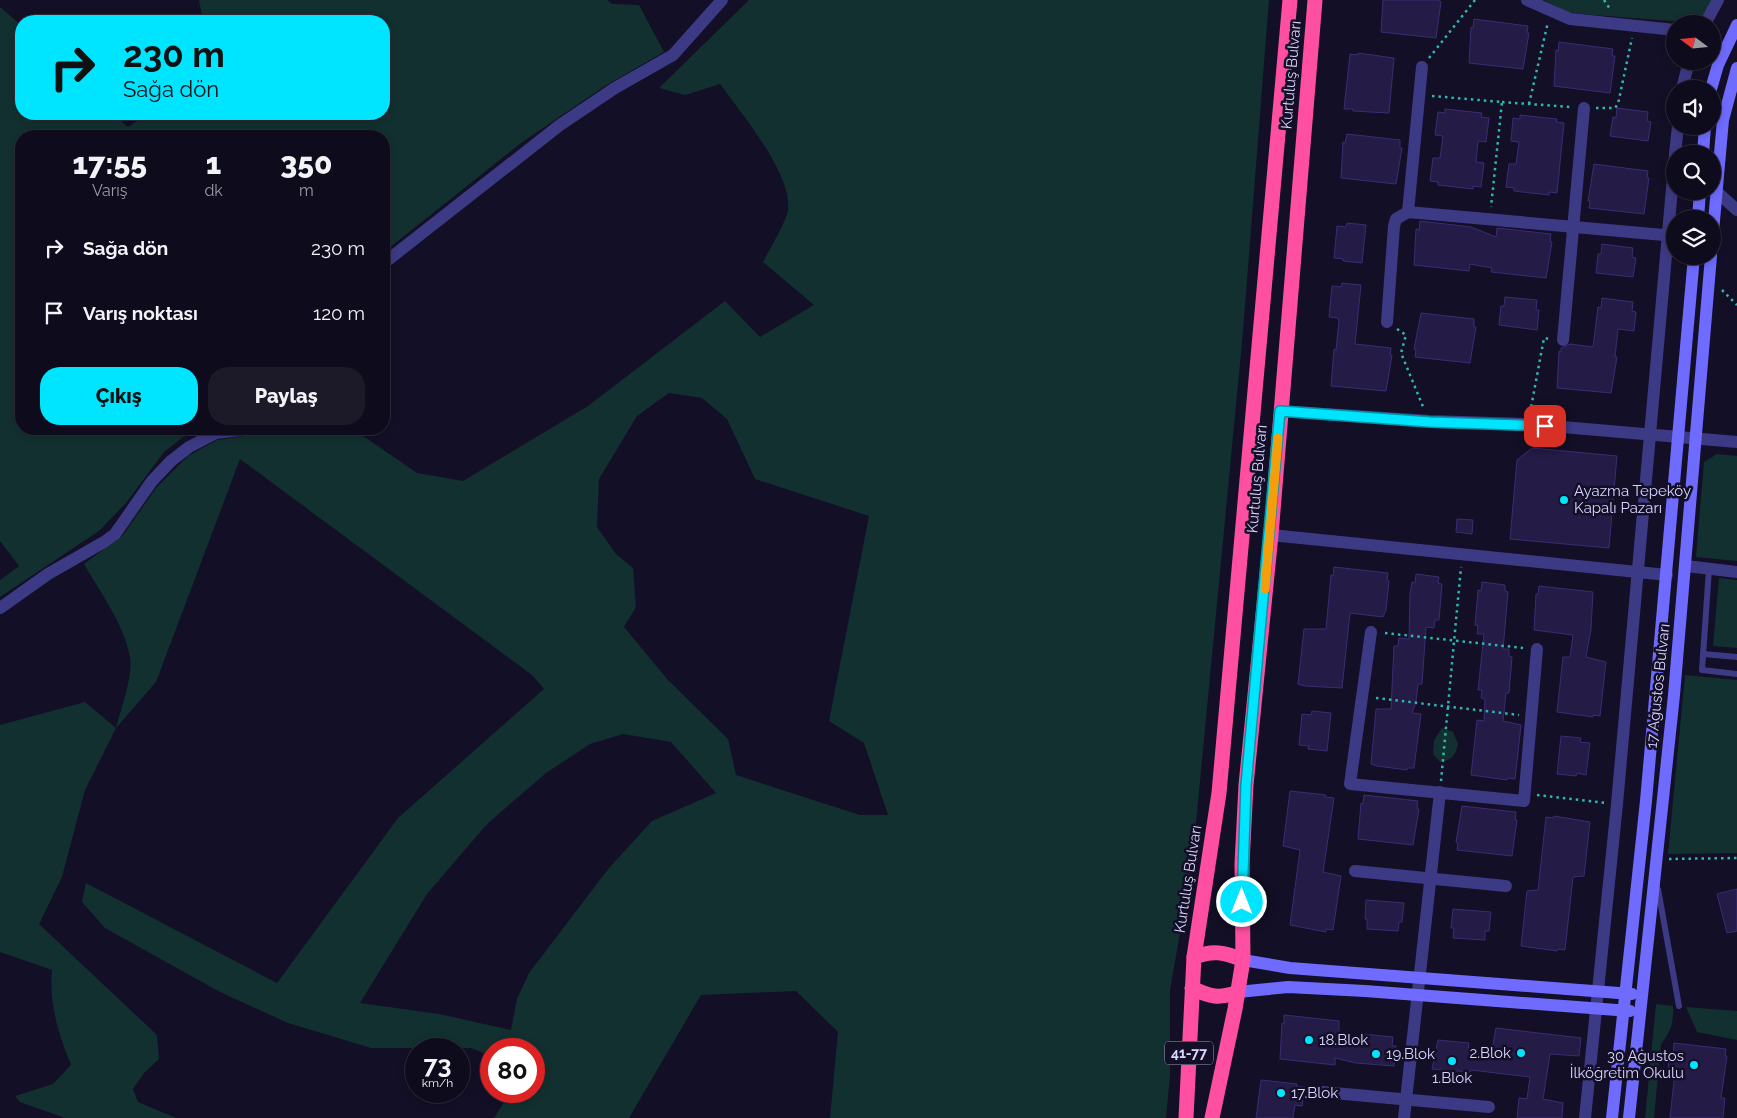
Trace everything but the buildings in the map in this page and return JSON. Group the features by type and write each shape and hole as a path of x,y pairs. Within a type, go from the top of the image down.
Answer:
{"highway":[{"name":"Kurtuluş Bulvarı","path":"1194,957 1219,793 1290,0"},
{"name":"Kurtuluş Bulvarı","path":"1242,960 1242,864 1246,785 1271,535 1315,0"},
{"path":"1207,952 1223,952 1242,960 1238,992 1220,998 1212,997 1192,988 1194,957 1207,952"},
{"name":"41-77","path":"1186,1118 1192,988"},
{"name":"41-77","path":"1212,1118 1238,992"}],"main road":[{"path":"1721,59 1737,25"},
{"path":"1720,145 1722,120 1736,75 1721,67"},
{"name":"17 Ağustos Bulvarı","path":"1612,1118 1667,575 1693,265"},
{"name":"17 Ağustos Bulvarı","path":"1629,1118 1686,566 1710,265"},
{"path":"1242,960 1290,968 1642,995"},
{"path":"1238,992 1288,987 1417,994 1640,1012"}],"street":[{"path":"390,258 560,125 615,88 673,54 722,0"},
{"path":"1527,0 1550,12 1578,21 1666,29"},
{"path":"1710,15 1718,0"},
{"path":"1408,212 1422,67"},
{"path":"1563,340 1584,108"},
{"path":"1721,196 1737,210"},
{"path":"1387,322 1394,226 1396,219 1408,212 1666,235"},
{"path":"1585,1118 1617,804 1650,435 1669,265"},
{"path":"1280,411 1430,422 1528,424 1737,442"},
{"path":"0,608 48,574 115,534 152,481 171,461 189,447 212,435"},
{"path":"1271,535 1667,575"},
{"path":"1686,566 1737,572"},
{"path":"1371,632 1350,784 1524,801 1537,650"},
{"path":"1404,1118 1418,977 1440,792"},
{"path":"1355,871 1506,886"},
{"path":"1323,1092 1489,1107"}],"lane":[{"path":"1709,569 1702,670 1737,674"},
{"path":"1703,654 1737,657"},
{"path":"1655,875 1679,1006"}],"path":[{"path":"1422,67 1475,0"},
{"path":"1529,104 1550,12"},
{"path":"1419,95 1584,108 1615,108 1618,104 1626,70 1633,26"},
{"path":"1490,219 1502,102"},
{"path":"1718,287 1737,305"},
{"path":"1387,322 1406,335 1401,353 1430,422"},
{"path":"1528,424 1544,338 1563,340"},
{"path":"1440,792 1462,554"},
{"path":"1371,632 1537,650"},
{"path":"1362,697 1531,716"},
{"path":"1524,794 1617,804"},
{"path":"1667,859 1737,858"}],"green space":[{"path":"199,0 607,0 612,4 639,5 664,52 605,86 521,143 390,247 390,130 15,130 15,435 186,435 164,452 126,503 99,531 0,597 0,580 19,566 0,541 0,7 15,20 15,120 120,120 128,127 139,120 390,120 390,15 202,15"},
{"path":"749,0 1269,0 1243,332 1192,865 1170,990 1170,1076 1166,1118 830,1118 838,1032 796,991 701,995 629,1118 494,1118 503,1103 545,1103 545,1038 480,1038 480,1052 470,1048 470,1038 405,1038 405,1048 371,1048 288,1023 220,992 105,928 82,902 86,883 277,983 398,818 544,689 532,675 240,459 156,682 116,728 130,673 130,657 123,632 84,564 123,535 156,488 188,456 217,440 251,435 362,435 417,473 463,481 588,406 725,301 760,337 814,305 763,262 785,220 788,200 784,183 765,146 720,84 685,95 659,88","holes":["669,393 702,398 727,419 755,479 869,516 829,721 864,743 888,815 860,815 736,775 728,739 668,680 624,627 636,607 633,568 616,554 597,527 599,479 637,416","623,734 671,742 716,793 652,821 609,868 529,973 517,999 511,1030 439,1014 360,1003 427,894 487,824 546,773 590,744"]},
{"path":"1544,0 1712,0 1704,15 1666,15 1666,21 1567,12"},
{"path":"1717,454 1737,456 1737,561 1696,557 1704,462"},
{"path":"1719,578 1737,580 1737,648 1713,646"},
{"path":"1685,675 1737,680 1737,853 1668,854"},
{"path":"85,702 116,728 85,790 62,877 39,924 157,1035 159,1059 144,1073 133,1089 138,1102 176,1118 65,1118 20,1102 15,1096 53,1084 71,1065 53,1007 52,970 0,952 0,725"},
{"path":"1442,728 1453,732 1458,744 1452,757 1440,762 1433,754 1434,740"},
{"path":"1656,1004 1673,1006 1673,1017 1669,1031 1661,1044 1654,1118 1645,1118"},
{"path":"1686,1007 1737,1011 1737,1040 1697,1032"}],"slow traffic":[{"path":"1265,589 1278,438"}],"place":[{"name":"Ayazma Tepeköy Kapalı Pazarı","path":"1564,500"},
{"name":"18.Blok","path":"1309,1040"},
{"name":"2.Blok","path":"1521,1053"},
{"name":"19.Blok","path":"1376,1054"},
{"name":"1.Blok","path":"1452,1061"},
{"name":"30 Ağustos İlköğretim Okulu","path":"1694,1065"},
{"name":"17.Blok","path":"1281,1093"}],"route":[{"path":"1242,902 1246,785 1271,535 1280,411 1430,422 1545,426"}]}
